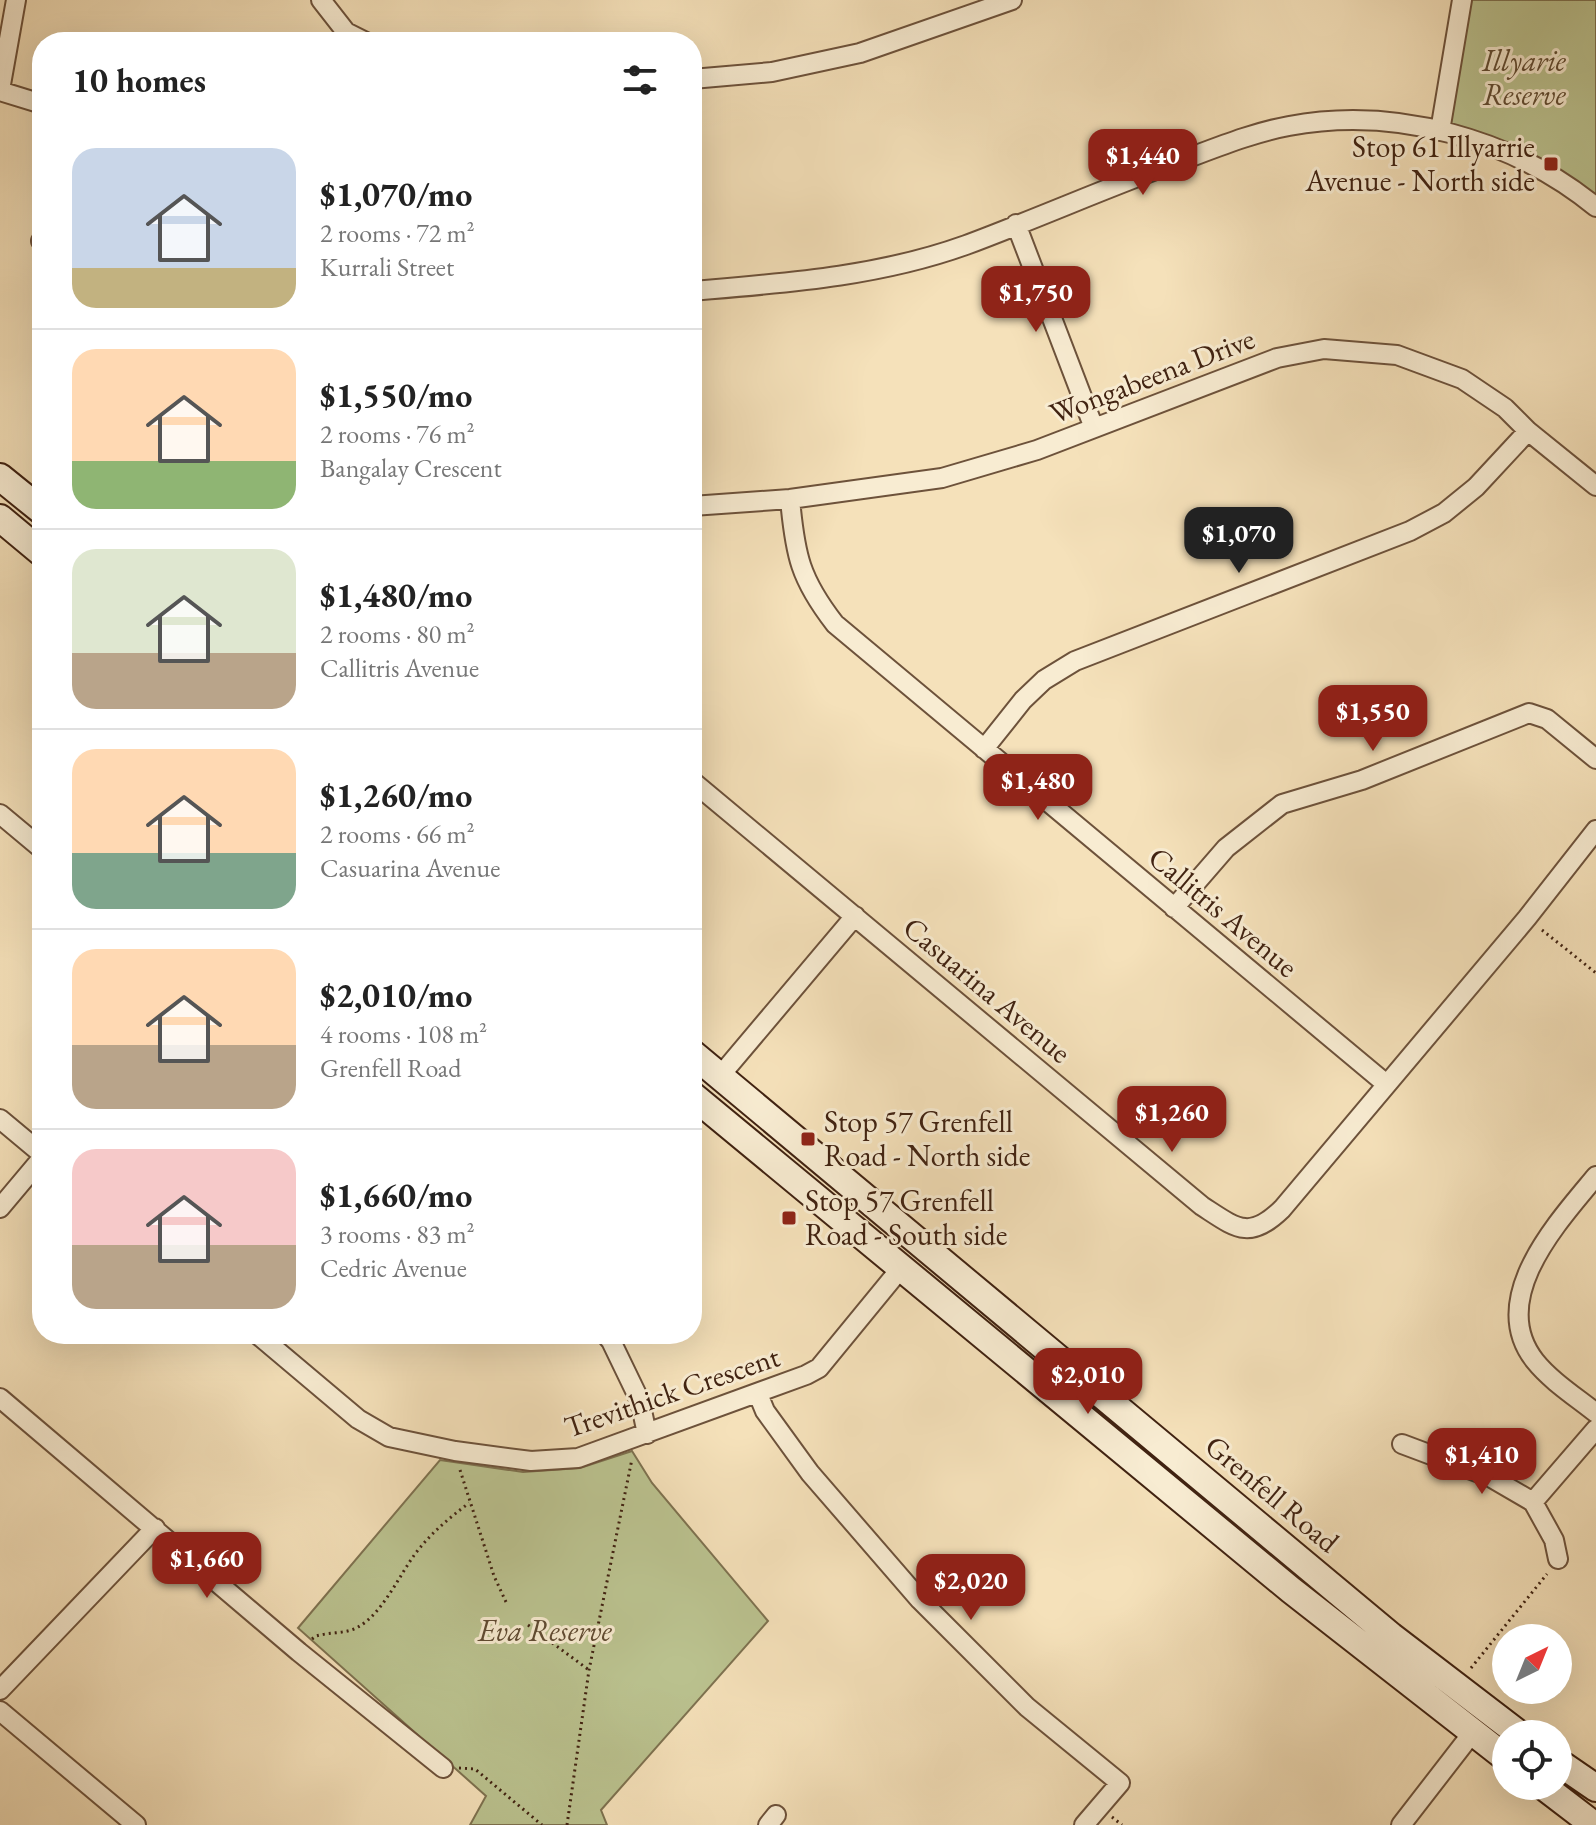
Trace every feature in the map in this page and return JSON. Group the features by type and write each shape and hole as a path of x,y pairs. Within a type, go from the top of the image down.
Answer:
{"main road":[{"path":"0,477 32,503"},
{"path":"0,518 32,545"},
{"name":"Grenfell Road","path":"702,1061 1391,1636 1501,1720"},
{"path":"702,1092 720,1076"},
{"name":"Grenfell Road","path":"702,1104 1291,1590 1492,1747"},
{"path":"901,1268 921,1244"},
{"path":"1572,1772 1596,1788"},
{"path":"1561,1800 1594,1825"}],"street":[{"path":"16,0 0,91 32,101"},
{"path":"321,0 346,32"},
{"path":"1440,131 1462,0"},
{"path":"702,78 772,72 860,53 1008,1"},
{"path":"702,290 865,274 964,246 1169,165 1247,137 1290,126 1356,120 1396,123 1479,141 1554,176 1596,207"},
{"path":"1016,224 1094,428"},
{"name":"Wongabeena Drive","path":"702,505 790,499 942,478 1037,450 1277,358 1324,349 1397,355 1462,379 1505,408 1528,431 1596,486"},
{"path":"984,749 1023,700 1044,680 1075,661 1410,531 1444,513 1476,487 1528,431"},
{"name":"Callitris Avenue","path":"790,499 795,549 812,595 835,624 1385,1083"},
{"path":"1174,908 1226,848 1282,804 1362,780 1529,713 1547,719 1596,759"},
{"name":"Casuarina Avenue","path":"702,789 1202,1206 1244,1229 1265,1226 1282,1209 1527,918 1596,830"},
{"path":"0,814 32,841"},
{"path":"720,1076 855,916"},
{"path":"0,1119 32,1147"},
{"path":"0,1208 32,1168"},
{"path":"1596,1176 1548,1235 1525,1277 1519,1312 1522,1339 1535,1361 1596,1413"},
{"name":"Trevithick Crescent","path":"269,1344 374,1430 406,1442 455,1451 531,1461 557,1461 578,1458 642,1436 819,1368 901,1268"},
{"path":"612,1344 640,1401 642,1436"},
{"path":"758,1394 765,1411 810,1473 920,1600 1027,1707 1120,1783 1084,1825"},
{"path":"0,1398 299,1652 443,1768"},
{"path":"1533,1502 1596,1429"},
{"path":"1402,1444 1490,1477 1533,1502 1554,1540 1558,1559"},
{"path":"0,1690 155,1528"},
{"path":"0,1711 136,1825"},
{"path":"1401,1825 1473,1732"}],"path":[{"path":"1527,918 1596,973"},
{"path":"567,1825 589,1670 642,1436"},
{"path":"455,1451 469,1503 506,1602"},
{"path":"299,1652 316,1636 360,1626 393,1590 438,1526 469,1503"},
{"path":"1457,1687 1558,1559"},
{"path":"528,1625 589,1670"},
{"path":"443,1768 475,1769 542,1825"}],"green space":[{"name":"Illyarie Reserve","path":"1462,0 1596,0 1596,207 1582,195 1440,131"},
{"name":"Eva Reserve","path":"632,1451 652,1483 768,1621 601,1810 607,1825 470,1825 486,1796 298,1628 440,1460 523,1472 580,1468"}],"place":[{"name":"Stop 61 Illyarrie Avenue - North side","path":"1551,164"},
{"name":"Stop 57 Grenfell Road - North side","path":"808,1139"},
{"name":"Stop 57 Grenfell Road - South side","path":"789,1218"}]}
